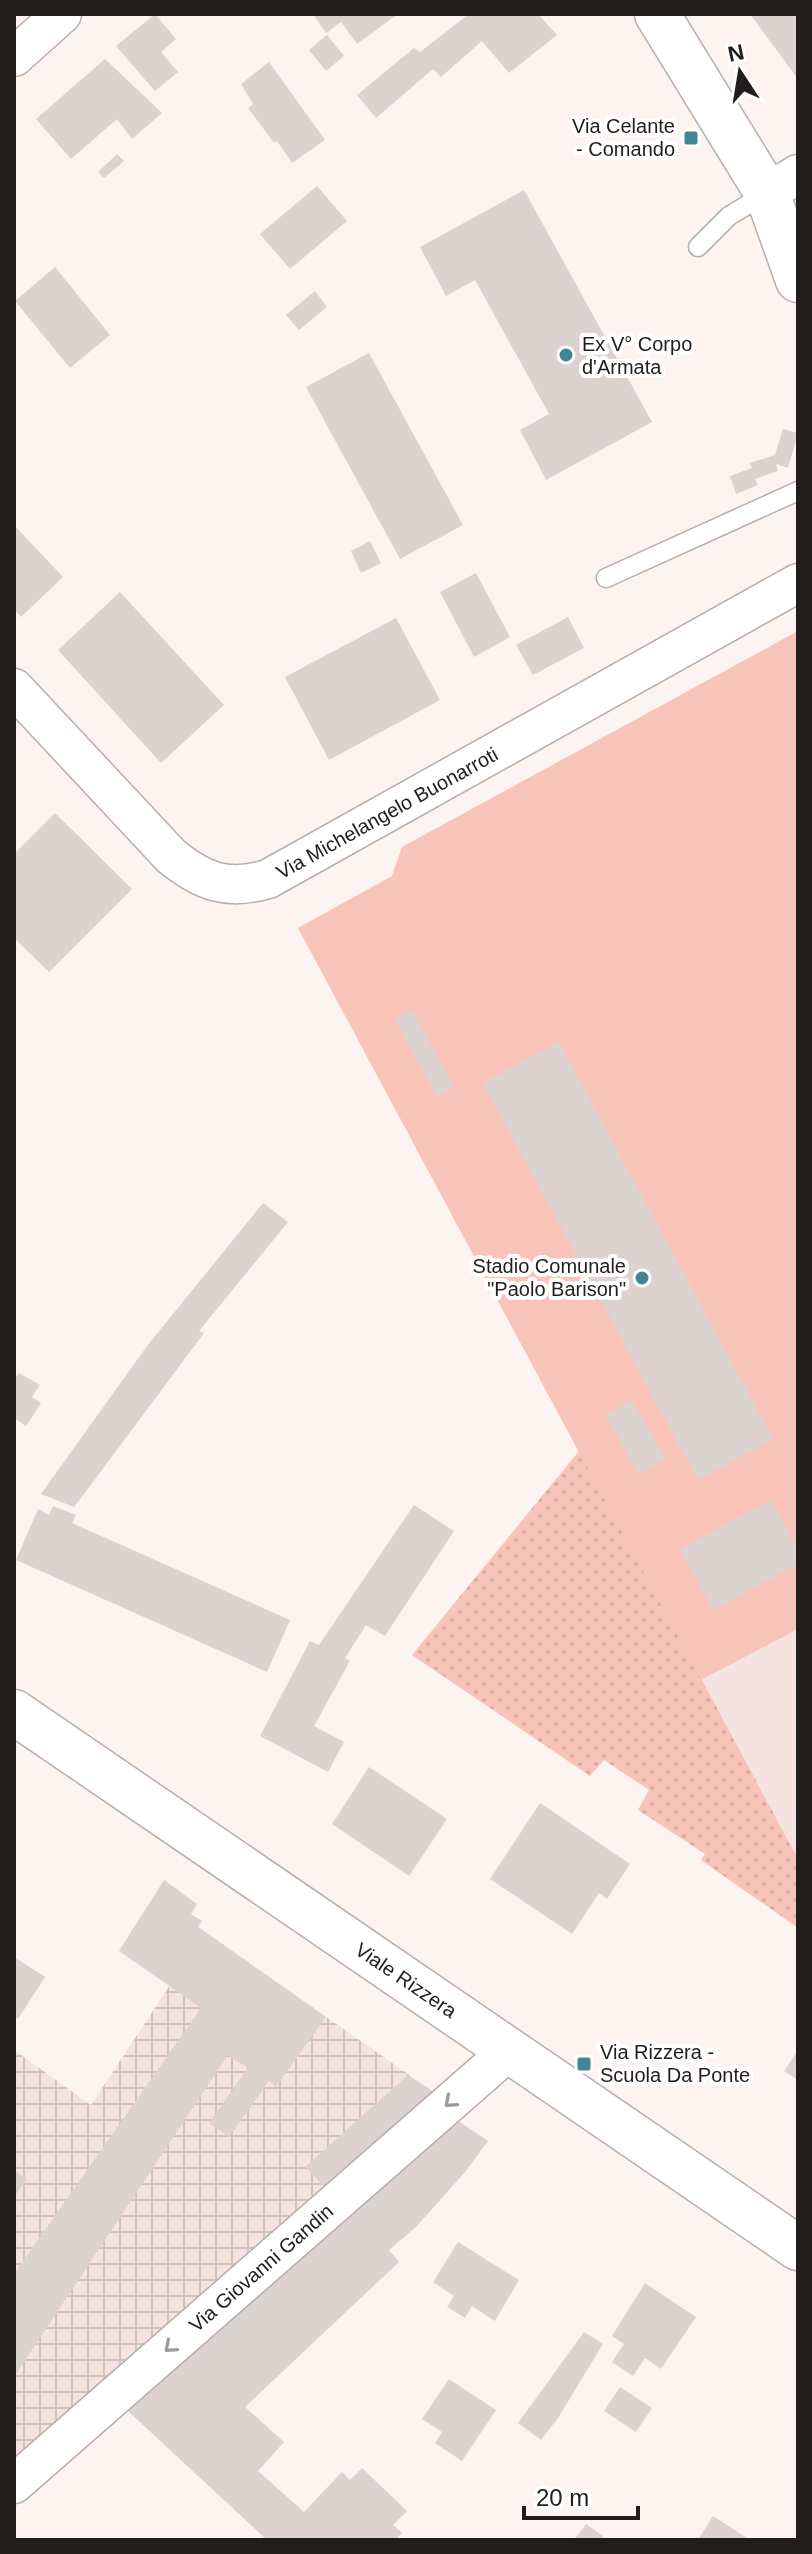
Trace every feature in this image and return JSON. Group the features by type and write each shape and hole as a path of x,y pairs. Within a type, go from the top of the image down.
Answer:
{"street":[{"path":"14,57 62,14"},
{"path":"657,14 782,184 798,226"},
{"path":"782,184 798,280"},
{"name":"Via Michelangelo Buonarroti","path":"14,688 171,856 191,872 212,881 233,886 249,885 268,879 798,583"},
{"name":"Viale Rizzera","path":"14,1712 798,2248"},
{"name":"Via Giovanni Gandin","path":"14,2484 509,2051"}],"lane":[{"path":"698,247 729,216 782,184"},
{"path":"606,578 798,491"}],"shaded area":[{"name":"Stadio Comunale \"Paolo Barison\"","path":"798,631 798,1629 701,1680 298,928 392,876 402,847"},
{"path":"579,1451 798,1859 798,1928 701,1860 705,1854 638,1810 649,1790 604,1760 590,1776 412,1655"},
{"path":"798,1629 798,1859 701,1680"},
{"path":"198,1927 435,2093 14,2465 14,2050 91,2105 197,1944 191,1938"}],"building":[{"path":"155,14 176,39 161,52 178,72 155,91 116,46"},
{"path":"313,14 395,16 357,44 341,22 326,33"},
{"path":"469,14 538,14 557,35 509,73 482,41 441,77 433,69 376,118 357,95 414,48 420,52"},
{"path":"750,14 798,14 798,79"},
{"path":"327,35 344,56 326,71 309,50"},
{"path":"105,59 162,113 132,139 117,119 71,159 36,119"},
{"path":"269,62 325,140 292,163 248,108 253,104 241,84"},
{"path":"117,154 124,161 104,178 98,172"},
{"path":"317,186 347,221 290,269 260,234"},
{"name":"Ex V° Corpo d'Armata","path":"524,190 652,422 546,480 520,430 549,414 475,280 446,296 420,247"},
{"path":"55,267 110,335 70,368 15,301"},
{"path":"315,291 327,307 299,330 286,315"},
{"path":"369,353 463,525 400,559 306,387"},
{"path":"783,429 798,433 788,468 776,464 778,471 755,479 758,485 736,494 730,476 752,468 750,463 775,455"},
{"path":"14,525 63,577 21,617 14,609"},
{"path":"370,541 381,563 361,573 351,551"},
{"path":"476,573 510,637 474,657 440,592"},
{"path":"120,592 224,705 161,763 58,650"},
{"path":"568,617 584,648 533,675 516,645"},
{"path":"396,618 440,700 329,760 285,677"},
{"path":"55,813 132,889 49,972 14,938 14,854"},
{"path":"412,1010 454,1087 437,1097 395,1020"},
{"path":"559,1042 773,1439 698,1480 483,1083"},
{"path":"263,1203 288,1222 199,1331 204,1333 87,1490 74,1507 41,1494 147,1346"},
{"path":"19,1373 40,1385 32,1397 41,1403 26,1426 14,1418 14,1380"},
{"path":"632,1400 666,1459 639,1474 605,1415"},
{"path":"771,1500 798,1549 798,1564 713,1610 680,1549"},
{"path":"414,1505 454,1531 385,1636 366,1625 345,1658 350,1661 314,1726 344,1742 328,1772 260,1736 310,1641 319,1645"},
{"path":"53,1506 76,1515 72,1523 290,1620 267,1672 16,1560 38,1509 49,1515"},
{"path":"369,1767 447,1819 409,1876 332,1824"},
{"path":"540,1803 630,1864 607,1899 599,1893 572,1934 490,1879"},
{"path":"164,1880 197,1904 191,1914 202,1921 198,1927 326,2017 276,2087 269,2081 229,2137 209,2123 248,2068 228,2055 14,2377 14,2274 201,2008 119,1951"},
{"path":"14,1957 45,1977 18,2019 14,2016"},
{"path":"798,2050 798,2080 784,2071"},
{"path":"408,2075 435,2093 325,2188 305,2167"},
{"path":"454,2118 488,2141 416,2227 389,2250 399,2262 245,2407 284,2442 258,2471 304,2512 342,2472 350,2480 362,2468 407,2511 393,2525 402,2533 396,2540 267,2540 128,2411"},
{"path":"14,2170 27,2179 14,2197"},
{"path":"458,2242 519,2280 495,2321 472,2306 465,2318 447,2307 454,2296 433,2282"},
{"path":"645,2283 696,2317 661,2369 645,2358 633,2376 612,2362 624,2344 612,2336"},
{"path":"584,2332 603,2344 541,2440 518,2423"},
{"path":"449,2379 496,2410 462,2461 435,2443 442,2432 422,2419"},
{"path":"620,2387 652,2408 636,2432 604,2411"},
{"path":"713,2516 750,2540 698,2540"},
{"path":"586,2524 603,2536 601,2540 574,2540"}],"place":[{"name":"Via Celante - Comando","path":"691,138"},
{"name":"Ex V° Corpo d'Armata","path":"566,355"},
{"name":"Stadio Comunale \"Paolo Barison\"","path":"642,1278"},
{"name":"Via Rizzera - Scuola Da Ponte","path":"584,2064"}]}
